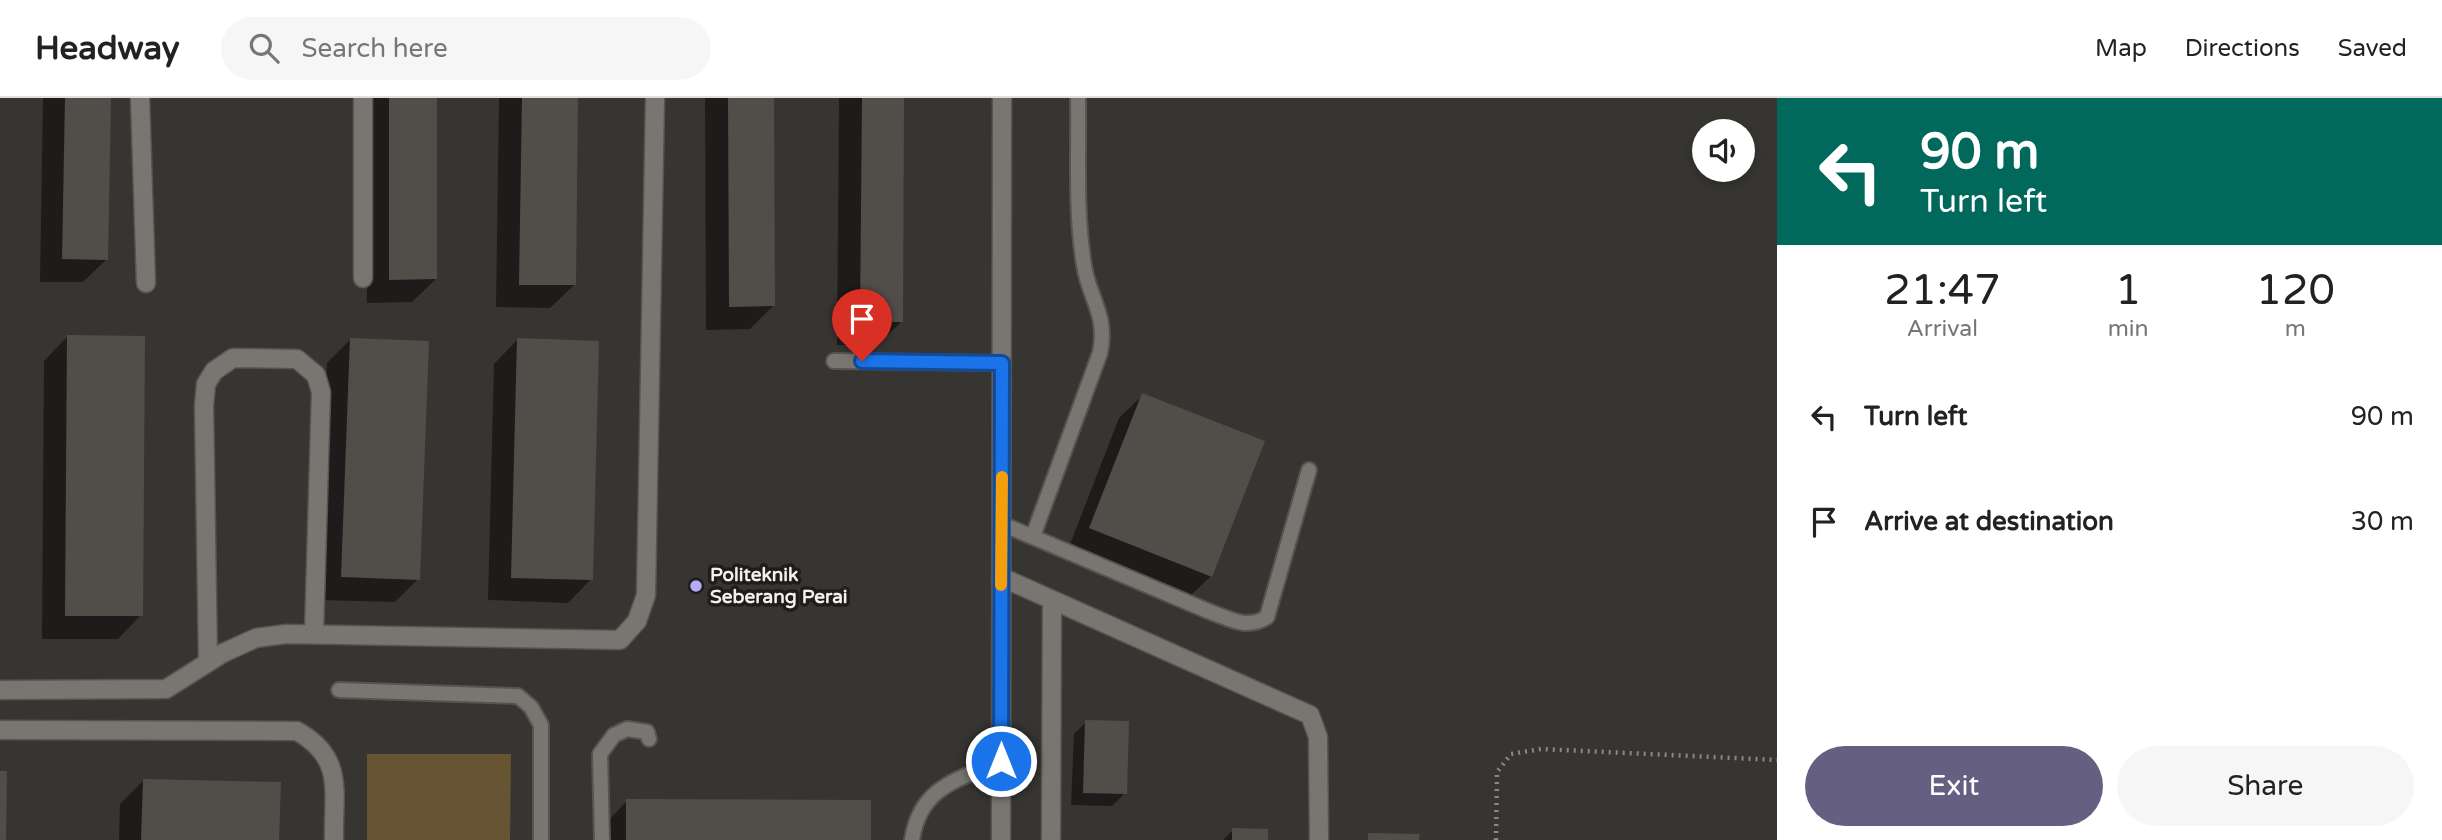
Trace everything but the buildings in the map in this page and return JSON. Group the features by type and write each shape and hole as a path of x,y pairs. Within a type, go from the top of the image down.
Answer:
{"street":[{"path":"140,98 146,283"},
{"path":"363,98 363,278"},
{"path":"0,690 166,688 208,662 256,638 314,633 620,640 637,621 646,596 655,98"},
{"path":"1001,840 1002,98"},
{"path":"208,662 204,406 206,384 214,370 233,358 296,359 316,375 321,392 314,633"},
{"path":"1001,577 1310,715 1318,737 1319,840"},
{"path":"1051,840 1052,600"},
{"path":"0,730 297,731 315,741 332,763 334,840"}],"lane":[{"path":"1033,536 1100,353 1104,333 1101,314 1084,268 1080,226 1078,98"},
{"path":"834,361 1002,363"},
{"path":"1002,524 1208,611 1239,623 1255,624 1268,617 1309,470"},
{"path":"340,690 518,696 531,707 541,726 541,840"},
{"path":"602,840 600,754 614,735 627,729 641,729 649,738"},
{"path":"912,840 915,820 928,797 1001,761"}],"path":[{"path":"1496,840 1497,772 1511,754 1541,749 1777,760"}],"shaded area":[{"path":"367,754 511,754 510,840 367,840"}],"slow traffic":[{"path":"1001,585 1002,477"}],"place":[{"name":"Politeknik Seberang Perai","path":"696,586"}],"route":[{"path":"862,361 1002,363 1001,761"}]}
